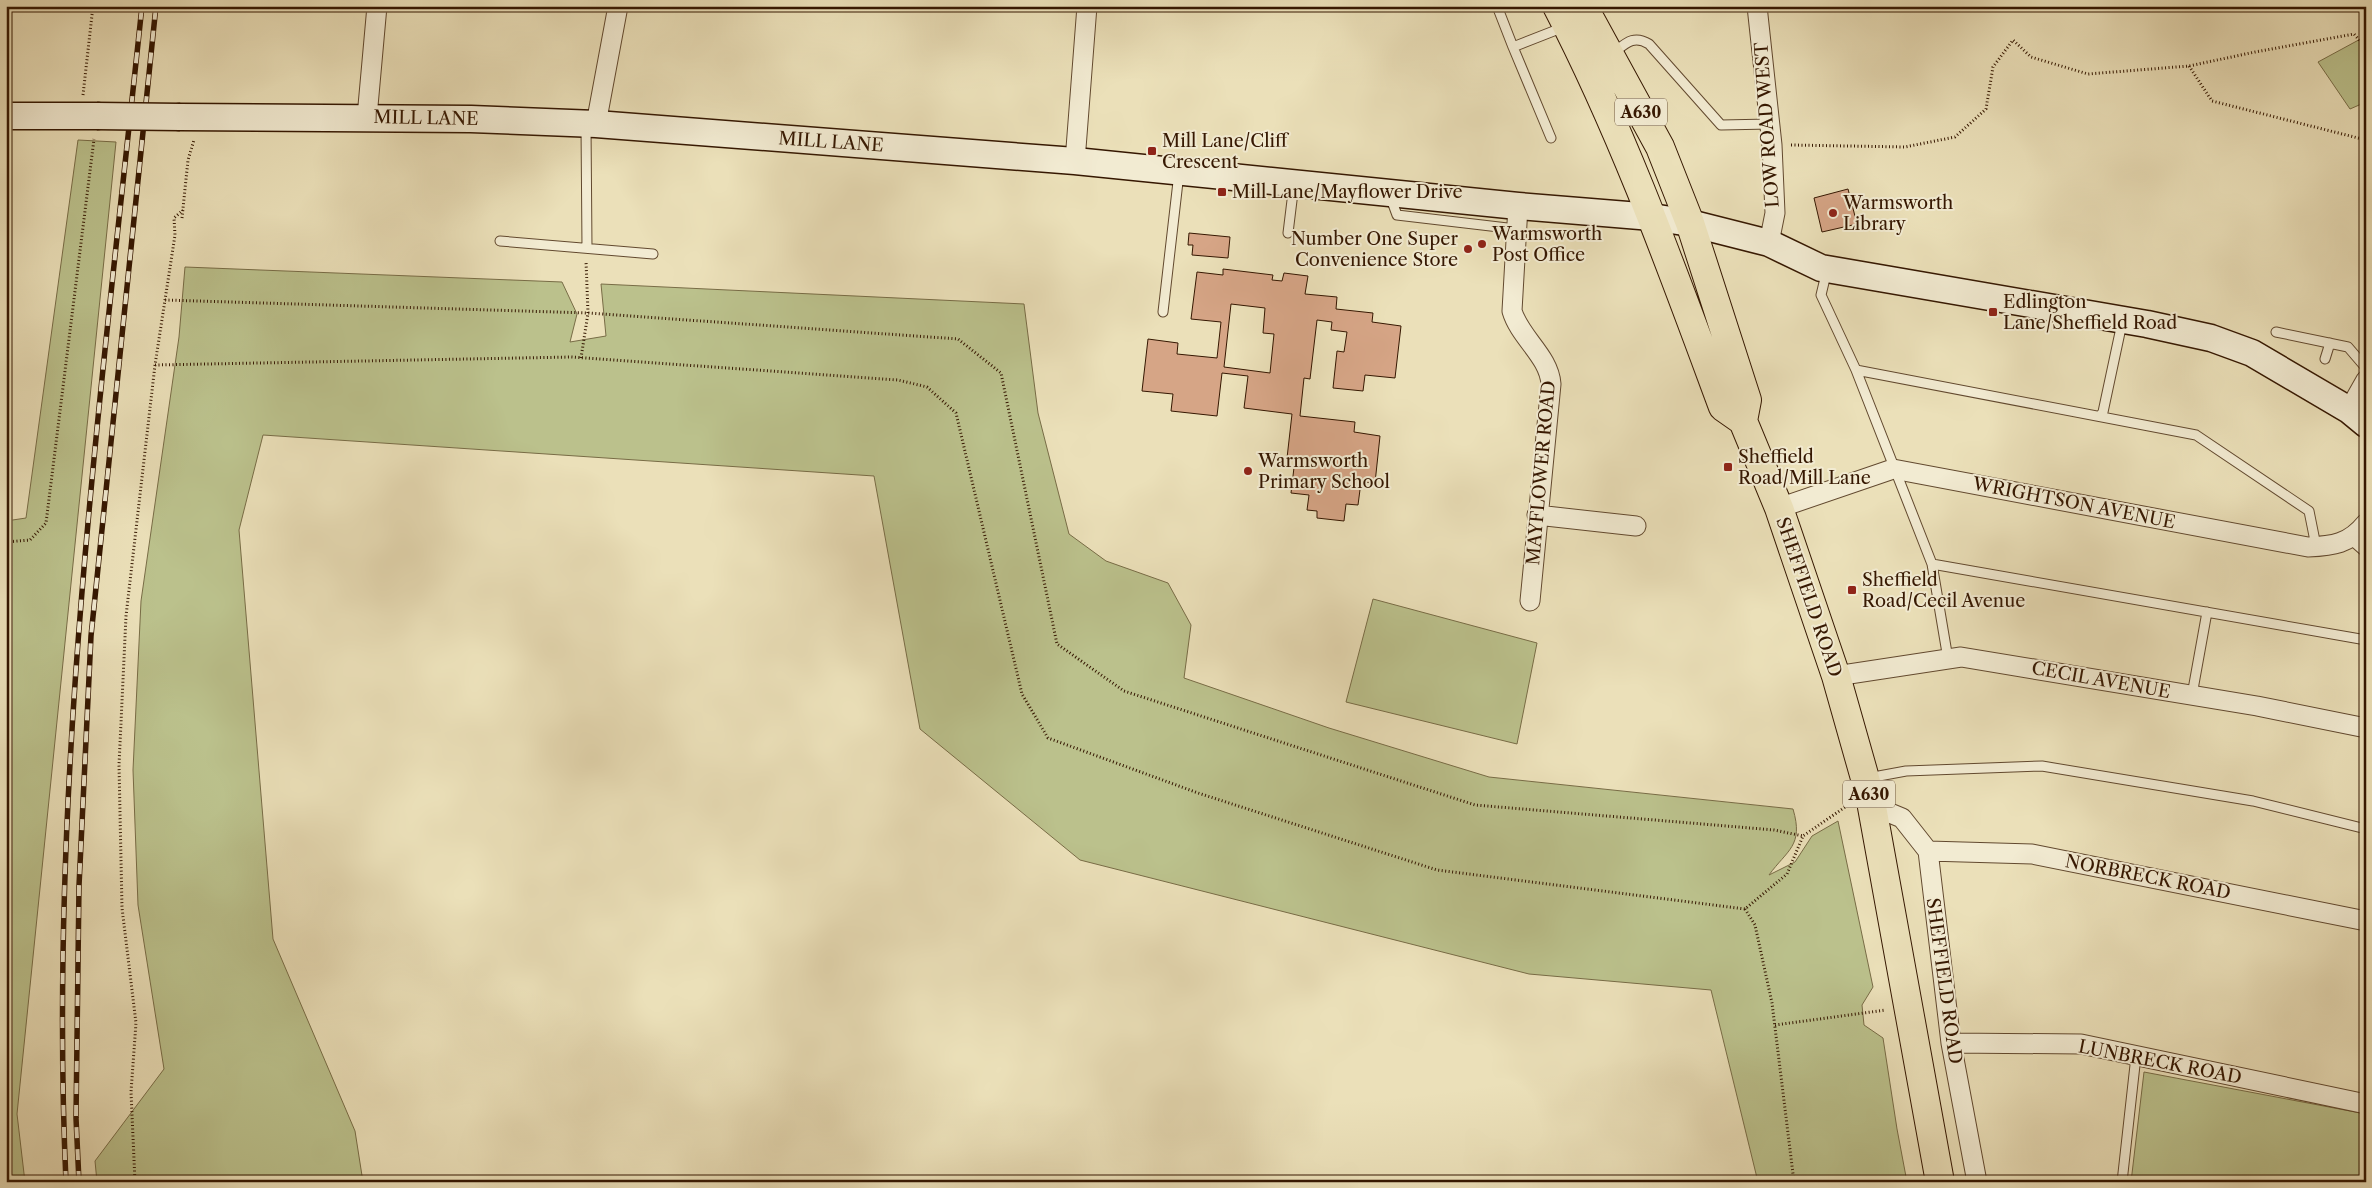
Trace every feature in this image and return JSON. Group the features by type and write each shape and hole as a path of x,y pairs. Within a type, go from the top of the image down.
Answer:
{"main road":[{"name":"A630","path":"1569,13 1610,55 1660,147 1690,223"},
{"name":"A630","path":"1569,13 1652,217 1723,407 1743,421"},
{"name":"SHEFFIELD ROAD","path":"1690,223 1747,400 1743,421 1779,508 1836,676 1869,794 1940,1182"}],"street":[{"path":"367,117 377,6"},
{"path":"591,124 618,6"},
{"path":"1075,161 1087,6"},
{"name":"LOW ROAD WEST","path":"1757,6 1772,145 1775,213 1769,243"},
{"name":"MILL LANE","path":"6,116 367,117 591,124 1075,161 1294,183 1389,193 1517,218 1652,217 1690,223 1769,243 1827,269 2123,320 2211,338 2252,354 2358,417"},
{"name":"MAYFLOWER ROAD","path":"1517,218 1512,311 1515,322 1550,372 1552,384 1537,515 1530,601"},
{"path":"2358,417 2366,380"},
{"name":"WRIGHTSON AVENUE","path":"1779,508 1893,469 2316,546 2334,546 2357,534 2366,523"},
{"path":"1537,515 1636,526"},
{"name":"CECIL AVENUE","path":"1836,676 1961,657 2192,695 2366,728"},
{"path":"1869,794 1902,818 1928,851"},
{"name":"NORBRECK ROAD","path":"1928,851 2032,854 2366,921"},
{"name":"SHEFFIELD ROAD","path":"1928,851 1951,1043 1977,1182"},
{"name":"LUNBRECK ROAD","path":"1951,1043 2081,1044 2366,1104"}],"lane":[{"path":"1497,6 1551,138"},
{"path":"1513,47 1569,13"},
{"path":"1610,55 1633,39 1641,39 1649,44 1721,125 1770,124"},
{"path":"587,248 591,124"},
{"path":"1162,312 1179,172"},
{"path":"1288,234 1294,183"},
{"path":"500,242 653,254"},
{"path":"1827,269 1821,295 1856,370 1893,469 1932,564 1948,659"},
{"path":"2100,416 2103,412 2123,320"},
{"path":"2276,332 2348,347 2366,368"},
{"path":"2325,359 2330,343"},
{"path":"1856,370 2196,435 2308,511 2316,546"},
{"path":"2349,538 2366,553"},
{"path":"1932,564 2366,640"},
{"path":"2192,695 2207,612"},
{"path":"1869,794 1906,771 2042,766 2253,802 2366,829"},
{"path":"2122,1182 2136,1056"}],"path":[{"path":"6,542 30,540 46,523 89,116 93,6"},
{"path":"1772,145 1905,147 1955,137 1986,109 1993,67 2013,40 2031,57 2088,74 2189,66 2354,34 2366,48"},
{"path":"2189,66 2212,102 2366,140"},
{"path":"182,218 190,117"},
{"path":"135,1182 130,1092 136,1023 122,908 119,765 126,616 155,365 175,235 174,218 182,210"},
{"path":"581,358 588,313 585,289 587,248"},
{"path":"165,300 588,313 822,331 958,339 1001,372 1057,644 1124,691 1475,804 1774,830 1803,836"},
{"path":"155,365 581,358 898,380 927,387 956,413 1022,694 1048,738 1198,793 1437,870 1745,909 1787,874 1803,836 1845,806 1869,794"},
{"path":"1745,909 1755,924 1775,1025 1794,1182"},
{"path":"1775,1025 1909,1007"}],"green space":[{"path":"2366,36 2366,102 2350,109 2318,62"},
{"path":"78,140 116,142 17,1114 25,1182 6,1182 6,521 26,518"},
{"path":"185,267 562,282 577,314 570,342 606,336 601,284 1024,304 1038,413 1069,534 1106,561 1168,583 1191,625 1184,678 1329,728 1489,777 1793,809 1796,821 1795,840 1769,875 1795,862 1812,836 1838,821 1873,987 1862,1005 1864,1025 1883,1038 1907,1182 1758,1182 1711,990 1529,974 1080,860 920,729 874,476 263,435 239,530 273,939 355,1131 363,1182 97,1182 95,1161 164,1069 138,905 133,770 141,601 179,337"},
{"path":"1373,599 1537,643 1517,744 1346,702"},
{"path":"2144,1072 2366,1114 2366,1182 2131,1182"}],"building":[{"path":"1848,189 1857,224 1822,232 1814,198"},
{"path":"1189,233 1230,237 1228,258 1192,255 1193,245 1188,245"},
{"path":"1223,269 1273,275 1272,280 1282,281 1284,273 1308,276 1305,294 1337,297 1336,309 1373,313 1372,322 1401,326 1395,378 1365,375 1363,391 1333,388 1337,351 1344,352 1347,332 1331,330 1332,322 1317,320 1310,379 1304,378 1300,416 1355,422 1354,432 1380,436 1375,483 1361,482 1358,505 1346,504 1344,521 1317,518 1317,511 1307,510 1309,495 1291,493 1295,459 1287,458 1292,414 1244,408 1248,376 1222,373 1217,416 1171,411 1173,394 1142,391 1148,339 1178,343 1177,354 1217,358 1221,322 1191,319 1197,272 1223,275","holes":["1231,304 1265,308 1263,333 1274,334 1270,373 1224,367"]}],"railway":[{"path":"66,1182 62,1035 65,887 71,740 95,446 142,6"},
{"path":"79,1182 76,1118 79,886 91,636 156,6"}],"place":[{"name":"Mill Lane/Cliff Crescent","path":"1152,151"},
{"name":"Mill Lane/Mayflower Drive","path":"1222,192"},
{"name":"Warmsworth Library","path":"1833,213"},
{"name":"Warmsworth Post Office","path":"1482,244"},
{"name":"Number One Super Convenience Store","path":"1468,249"},
{"name":"Edlington Lane/Sheffield Road","path":"1993,312"},
{"name":"Sheffield Road/Mill Lane","path":"1728,467"},
{"name":"Warmsworth Primary School","path":"1248,471"},
{"name":"Sheffield Road/Cecil Avenue","path":"1852,590"}]}
